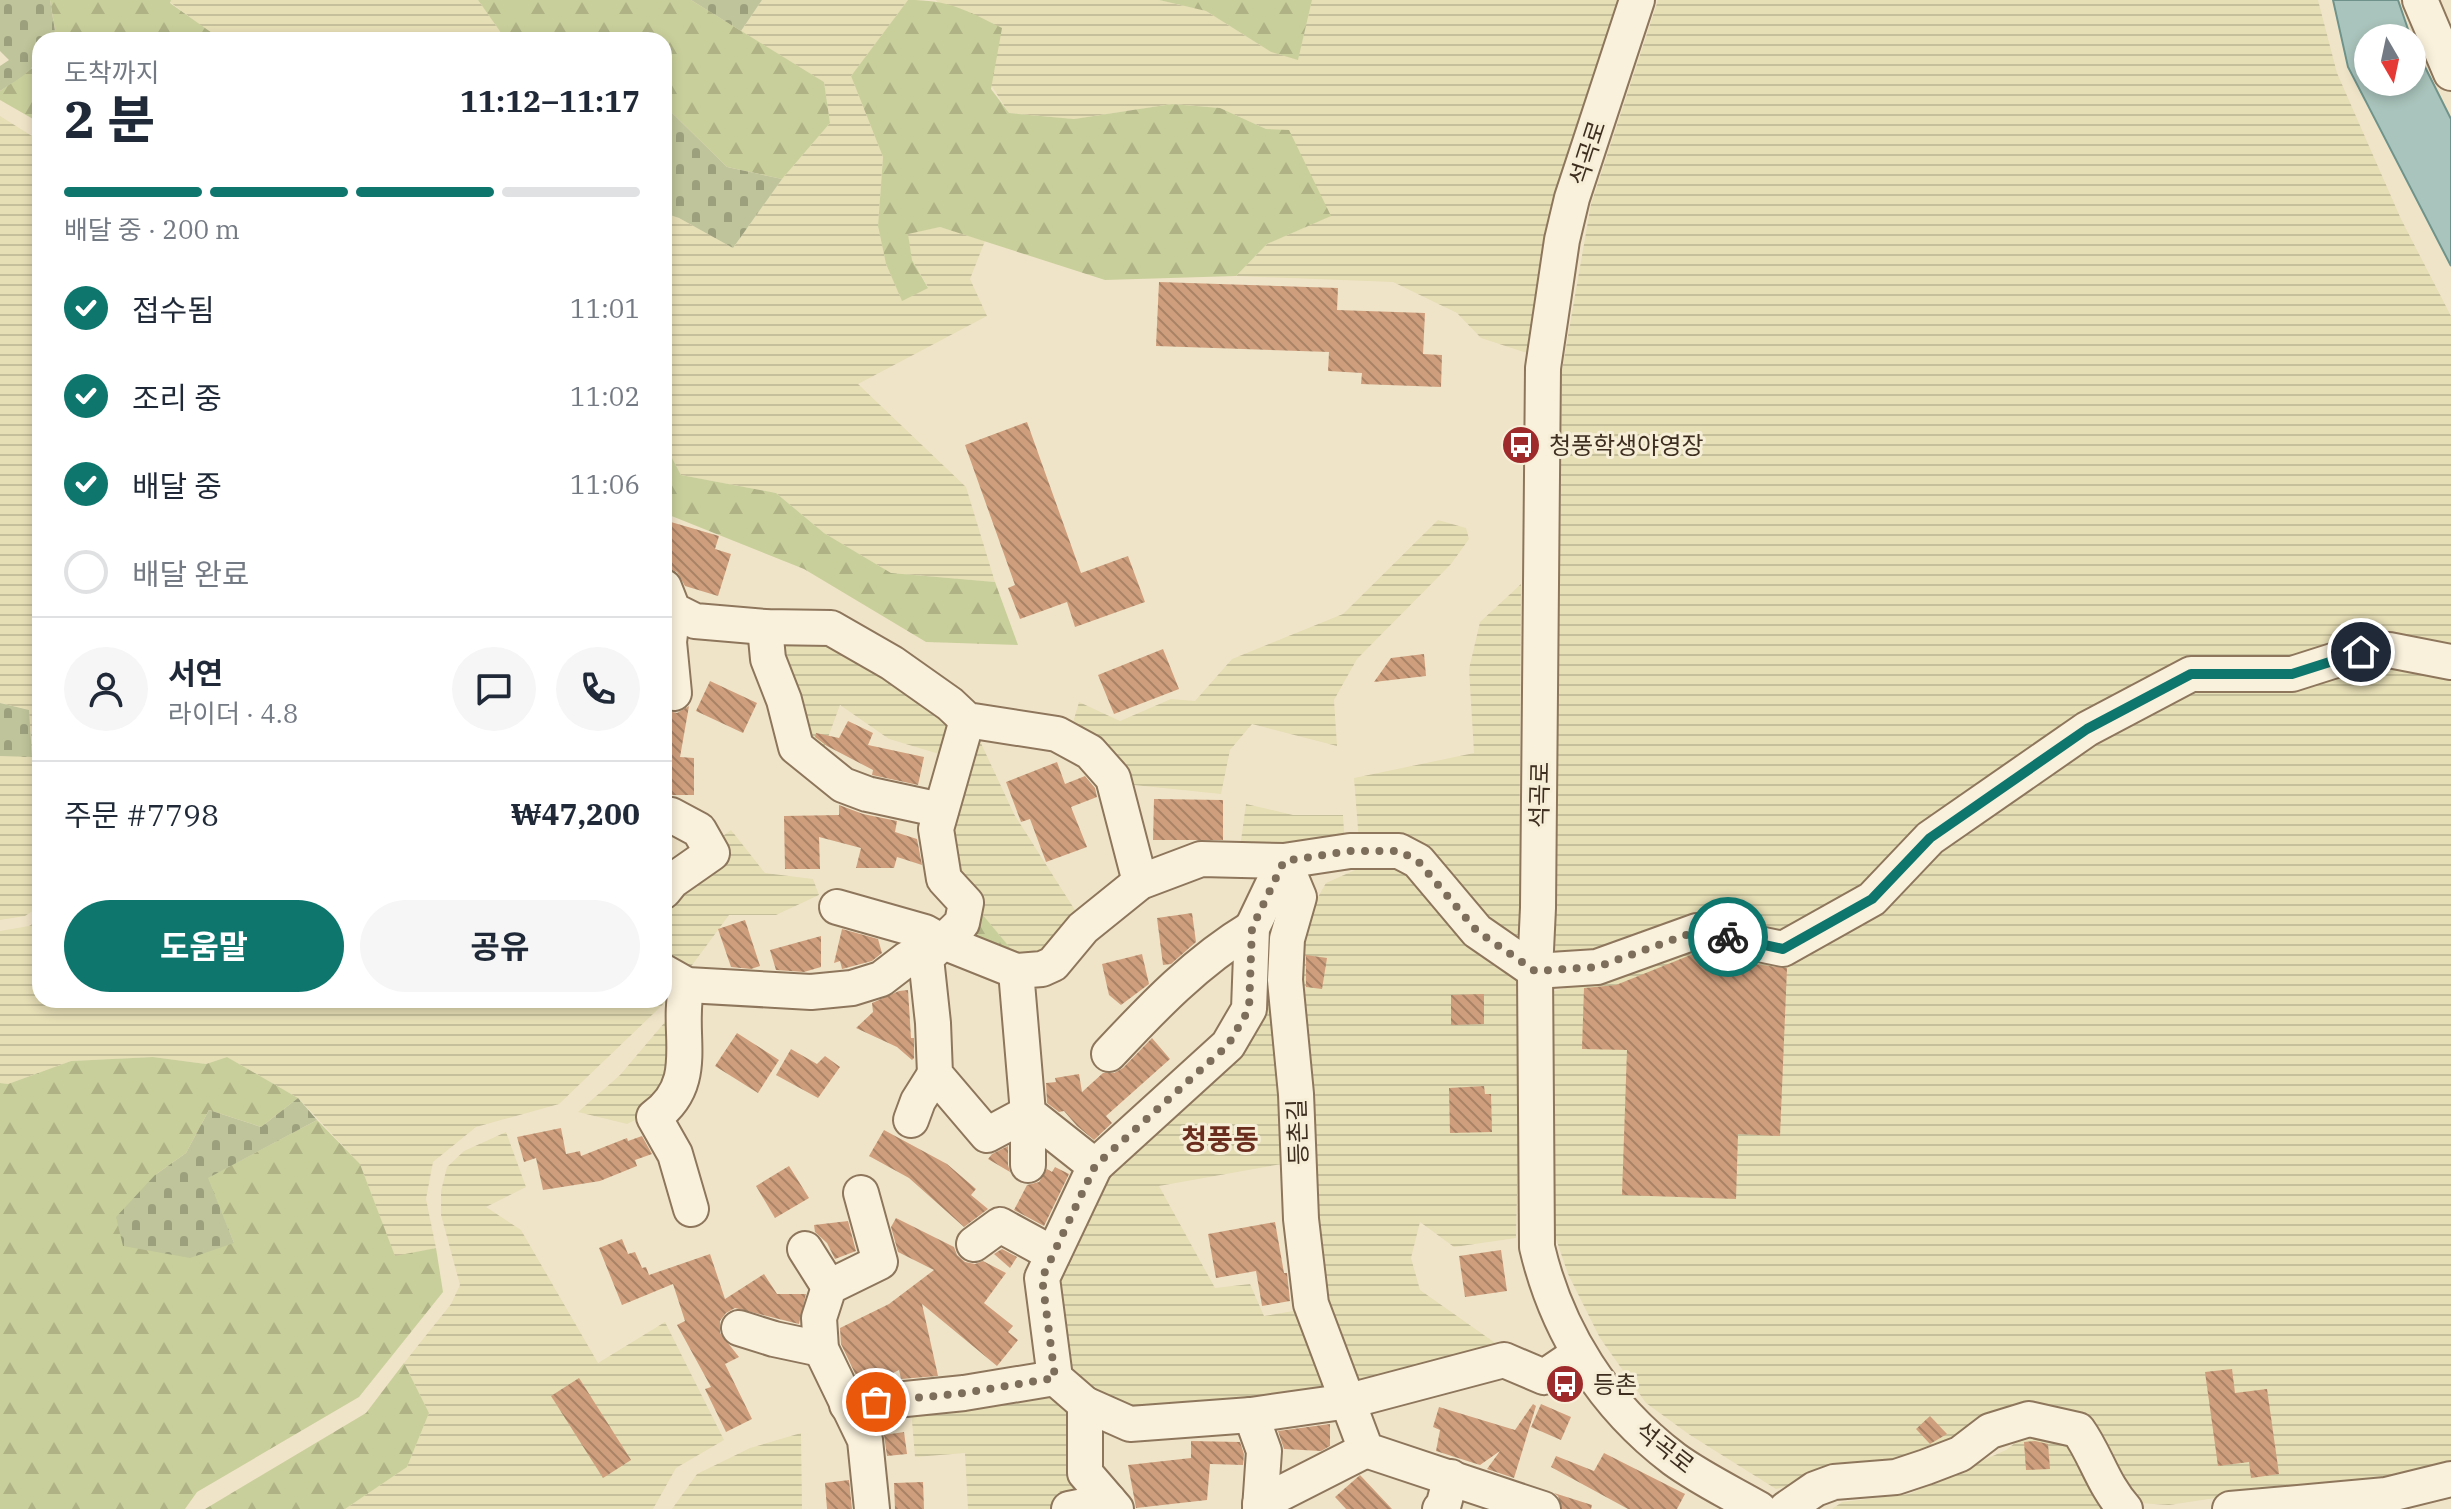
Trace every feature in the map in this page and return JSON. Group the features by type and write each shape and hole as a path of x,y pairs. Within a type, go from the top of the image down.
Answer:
{"street":[{"name":"석곡로","path":"1637,0 1572,198 1559,255 1543,368 1535,971 1537,1247 1546,1285 1578,1354 1636,1428 1677,1461 1759,1509"},
{"path":"2420,0 2451,73"},
{"path":"672,601 695,621 831,628 892,663 950,704 967,720 1057,734 1090,752 1113,778 1140,882"},
{"path":"765,627 768,659 784,700 796,747 843,785 867,794 941,810"},
{"path":"837,907 925,932 1016,971 1042,969 1053,964 1083,928 1140,882 1201,859 1284,861 1350,851 1399,851 1418,861 1477,931 1535,971 1597,967 1697,931 1783,949 1872,899 1930,838 2087,729 2191,674 2292,674 2361,652 2389,650 2451,662"},
{"path":"672,673 674,693"},
{"path":"911,1120 918,1101 935,1074 926,958 962,923 966,903 944,879 936,829 967,720"},
{"path":"672,816 699,830 712,853 672,881"},
{"path":"1284,861 1252,928 1249,1009 1228,1045 1095,1166 1042,1278 1055,1378 1085,1404 1130,1424 1251,1415 1349,1401 1504,1360 1544,1377 1578,1354"},
{"name":"등촌길","path":"1284,861 1299,897 1287,939 1285,980 1296,1094 1301,1219 1311,1304 1366,1450"},
{"path":"1109,1054 1216,949 1252,928"},
{"path":"691,1209 675,1154 654,1117 669,1107 683,1079 682,1004 676,978 811,992 852,988 881,979 907,959 941,941"},
{"path":"1016,971 1028,1113 1028,1165"},
{"path":"935,1074 987,1135 1028,1113"},
{"path":"1028,1113 1095,1166"},
{"path":"861,1193 880,1262 829,1287 819,1318 821,1349 865,1440 872,1509"},
{"path":"974,1244 1000,1225 1053,1254"},
{"path":"805,1249 829,1287"},
{"path":"739,1328 821,1349"},
{"path":"847,1405 964,1393 1055,1378"},
{"path":"1085,1404 1085,1473 1112,1505"},
{"path":"1251,1415 1264,1451 1260,1506"},
{"path":"1786,1509 1815,1489 1834,1482 1896,1477 1926,1467 1960,1454 1990,1431 2029,1419 2078,1430 2091,1449 2110,1491 2125,1509"},
{"path":"1260,1506 1366,1450 1444,1501 1543,1509"},
{"path":"2230,1509 2386,1495 2451,1479"},
{"path":"1069,1509 1112,1505"}],"shaded area":[{"path":"478,0 500,32 209,32 170,2"},
{"path":"762,0 908,0 851,76 883,157 878,226 886,264 902,300 928,287 912,260 907,233 940,227 985,241 970,279 987,316 858,384 966,487 995,582 891,573 824,533 776,493 681,475 672,458 672,216 733,248 782,179 830,123 824,82 741,31"},
{"path":"936,0 1159,0 1206,11 1271,52 1298,59 1312,0 1620,0 1591,84 1543,249 1527,353 1481,338 1457,313 1393,282 1236,276 1267,244 1330,216 1266,129 1220,108 1172,104 1074,119 1009,113"},
{"path":"1658,0 2318,0 2337,73 2401,219 2451,316 2451,655 2290,667 2189,667 1794,934 1578,960 1555,954 1562,370 1591,204"},
{"path":"0,116 32,136 32,756 29,710 0,703"},
{"path":"1438,520 1466,528 1469,539 1451,564 1357,659 1334,700 1337,746 1252,724 1230,750 1221,794 1124,784 1072,726 1079,702 1120,721 1171,699 1195,701 1232,659 1343,614"},
{"path":"1521,584 1519,935 1504,936 1359,842 1354,778 1474,753 1469,669 1480,622"},
{"path":"784,633 827,633 951,715 946,756 889,739 840,705 820,759 805,746 779,658"},
{"path":"2358,667 2394,667 2451,678 2451,1467 2381,1487 2229,1496 2169,1505 2139,1503 2058,1415 1912,1463 1776,1489 1690,1435 1646,1403 1600,1338 1568,1274 1552,1227 1554,991 1630,971 1702,944 1793,960 1942,845 2120,728 2202,690 2305,689"},
{"path":"979,739 1014,814 1080,918 1059,947 1022,962 954,881 944,830"},
{"path":"0,756 32,756 32,911 25,916 0,920"},
{"path":"1246,804 1293,815 1343,815 1345,847 1239,855"},
{"path":"731,830 765,873 813,879 819,895 776,915 729,915 687,972 672,966 672,896 716,841"},
{"path":"1364,866 1398,866 1415,877 1500,968 1522,979 1516,1238 1454,1247 1420,1222 1411,1258 1420,1290 1508,1352 1354,1383 1319,1305 1294,939 1326,883"},
{"path":"1277,892 1293,1162 1159,1186 1215,1288 1250,1284 1264,1316 1305,1309 1340,1396 1130,1418 1070,1374 1054,1281 1107,1169 1245,1044 1257,929"},
{"path":"32,924 32,1008 659,1008 559,1104 476,1127 433,1162 426,1199 436,1248 395,1257 360,1164 298,1098 227,1057 206,1064 153,1057 71,1061 8,1084 0,1083 0,931"},
{"path":"670,1016 664,1106 627,1124 578,1112 620,1075"},
{"path":"506,1132 526,1187 486,1207 521,1230 598,1363 665,1322 724,1440 676,1468 653,1509 345,1509 407,1467 429,1413 404,1363 451,1304 460,1285 441,1215 441,1191 447,1167 464,1151"},
{"path":"1060,1390 1099,1498 1054,1509 968,1509 965,1453 915,1457 911,1409"},
{"path":"801,1433 802,1509 672,1509 697,1474 750,1448"},
{"path":"2046,1435 2064,1442 2091,1466 2106,1509 1832,1509 1842,1502 1909,1494 2006,1450 2021,1438"}],"green space":[{"path":"0,0 50,0 55,31 32,32 32,67 0,91 0,66 9,60 0,51"},
{"path":"50,0 171,0 170,3 211,32 54,32"},
{"path":"478,0 691,0 824,82 830,123 782,179 727,167 672,113 672,32 500,32"},
{"path":"691,0 762,0 741,31"},
{"path":"908,0 957,7 1002,28 991,89 1009,113 1074,119 1172,104 1220,108 1266,129 1289,130 1331,216 1267,244 1236,276 1105,280 940,227 908,234 912,260 928,288 902,301 886,264 878,226 883,157 851,76"},
{"path":"1159,0 1312,0 1298,60 1271,52 1206,11"},
{"path":"32,68 32,118 0,100 0,91"},
{"path":"672,113 727,167 782,179 733,248 672,216"},
{"path":"672,458 681,475 776,493 824,533 891,573 995,582 1018,645 926,642 804,569 672,516"},
{"path":"0,703 29,710 32,757 0,756"},
{"path":"972,902 1022,962 956,938"},
{"path":"153,1057 206,1064 227,1057 298,1098 261,1127 209,1110 186,1153 155,1175 234,1243 207,1178 317,1120 360,1164 395,1256 436,1248 443,1292 359,1397 197,1492 185,1509 0,1509 0,1083 8,1084 71,1061"},
{"path":"298,1098 317,1120 208,1178 234,1243 190,1258 123,1246 116,1217 155,1175 186,1153 209,1110 261,1127"},
{"path":"404,1363 429,1413 407,1467 345,1509 205,1509 366,1413"}],"water":[{"path":"2333,0 2398,0 2406,24 2354,24 2354,79 2348,67"},
{"path":"2426,69 2451,119 2451,266 2363,96 2426,96"}],"building":[{"path":"1159,282 1338,288 1337,310 1425,313 1423,354 1442,355 1441,387 1361,384 1362,373 1328,371 1329,352 1156,346"},
{"path":"1027,422 1081,573 1128,556 1145,602 1075,627 1067,602 1020,619 1008,588 1015,585 965,445"},
{"path":"672,522 719,536 715,549 731,554 718,596 685,586 677,572 672,570"},
{"path":"1163,649 1179,689 1114,714 1098,675"},
{"path":"1424,654 1426,676 1374,682 1391,658"},
{"path":"710,681 757,703 743,733 696,711"},
{"path":"689,706 680,757 694,758 694,795 672,795 672,712 677,713"},
{"path":"848,721 873,733 868,745 924,757 918,785 872,775 873,770 815,737 816,733 839,738"},
{"path":"1057,762 1065,784 1085,776 1095,788 1097,797 1071,807 1087,847 1046,862 1030,819 1021,822 1006,782"},
{"path":"1154,799 1223,800 1223,840 1153,840"},
{"path":"839,805 897,821 895,832 917,839 922,865 897,857 894,868 856,868 861,848 819,837 820,869 785,869 784,816 839,815"},
{"path":"1192,913 1196,942 1171,964 1163,965 1157,918"},
{"path":"745,920 760,966 751,969 731,967 718,929"},
{"path":"842,929 878,939 882,953 872,961 842,969 840,961 834,963"},
{"path":"821,936 821,967 804,972 776,970 770,950"},
{"path":"1698,952 1745,963 1787,968 1780,1136 1738,1134 1736,1199 1622,1195 1627,1050 1582,1049 1584,988 1616,985"},
{"path":"1142,954 1149,984 1121,1005 1109,995 1102,964"},
{"path":"1306,955 1327,958 1322,989 1306,987"},
{"path":"908,990 911,1038 914,1038 912,1060 897,1047 856,1028 873,1012 872,1003"},
{"path":"1484,994 1484,1024 1451,1025 1451,995"},
{"path":"737,1033 779,1060 758,1093 715,1066"},
{"path":"1152,1038 1170,1059 1106,1116 1112,1123 1094,1140 1064,1111 1059,1112 1047,1103 1046,1083 1056,1082 1055,1078 1079,1074 1082,1092 1103,1073 1114,1073 1123,1068"},
{"path":"791,1049 817,1064 825,1056 840,1067 818,1098 776,1075"},
{"path":"1484,1086 1485,1094 1491,1094 1492,1132 1450,1133 1449,1088"},
{"path":"561,1128 566,1154 580,1151 581,1156 627,1138 628,1141 642,1136 652,1154 635,1160 637,1166 600,1181 543,1190 536,1158 524,1162 517,1137"},
{"path":"884,1130 947,1164 976,1189 971,1195 988,1209 964,1227 909,1178 869,1156"},
{"path":"1008,1146 1008,1165 1010,1172 988,1159"},
{"path":"789,1166 809,1198 775,1218 756,1186"},
{"path":"1055,1167 1069,1174 1044,1226 1014,1210 1027,1185 1039,1182 1047,1169 1052,1172"},
{"path":"896,1218 954,1247 965,1262 975,1264 983,1261 1006,1273 984,1303 1013,1326 1008,1332 1018,1340 997,1366 922,1304 938,1376 901,1379 899,1370 875,1382 860,1384 841,1344 840,1328 889,1304 934,1270 898,1252 891,1227"},
{"path":"848,1221 856,1251 835,1259 827,1243 815,1232 814,1225"},
{"path":"1275,1222 1290,1301 1262,1306 1256,1271 1216,1278 1208,1234"},
{"path":"622,1239 628,1254 635,1252 649,1275 710,1254 725,1299 764,1274 777,1294 806,1294 799,1324 735,1308 720,1321 720,1333 739,1357 725,1364 752,1419 726,1432 705,1389 711,1387 677,1325 685,1321 673,1284 622,1305 599,1248"},
{"path":"1002,1249 1017,1257 1010,1268 994,1254"},
{"path":"1501,1250 1507,1291 1465,1297 1459,1256"},
{"path":"2232,1369 2235,1393 2267,1389 2279,1474 2251,1478 2249,1462 2218,1466 2205,1372"},
{"path":"579,1378 631,1460 603,1478 551,1396"},
{"path":"1533,1404 1536,1406 1514,1478 1487,1469 1500,1451 1480,1465 1436,1451 1440,1430 1433,1427 1439,1407 1515,1430"},
{"path":"1541,1404 1571,1417 1561,1440 1531,1427"},
{"path":"1930,1416 1947,1434 1930,1444 1916,1429"},
{"path":"1330,1424 1330,1446 1321,1451 1284,1449 1278,1431"},
{"path":"904,1432 907,1454 887,1456 884,1435"},
{"path":"1191,1441 1240,1442 1244,1454 1243,1465 1210,1464 1207,1500 1136,1508 1128,1465 1191,1458"},
{"path":"2024,1442 2048,1444 2050,1469 2026,1470"},
{"path":"1604,1453 1685,1494 1677,1509 1628,1509 1551,1467 1556,1456 1594,1471"},
{"path":"1360,1475 1392,1509 1346,1509 1335,1497"},
{"path":"849,1480 852,1509 827,1509 825,1483"},
{"path":"923,1482 924,1509 895,1509 894,1483"},
{"path":"1554,1493 1592,1505 1591,1509 1562,1509"}],"way so far":[{"path":"876,1402 964,1393 1055,1378 1042,1278 1095,1166 1228,1045 1249,1009 1252,928 1284,861 1350,851 1399,851 1418,861 1477,931 1535,971 1597,967 1697,931 1728,937"}],"place":[{"name":"청풍학생야영장","path":"1521,445"},
{"name":"등촌","path":"1565,1384"}],"district":[{"name":"청풍동","path":"1220,1138"}],"route":[{"path":"1728,937 1783,949 1872,899 1930,838 2087,729 2191,674 2292,674 2361,652"}]}
